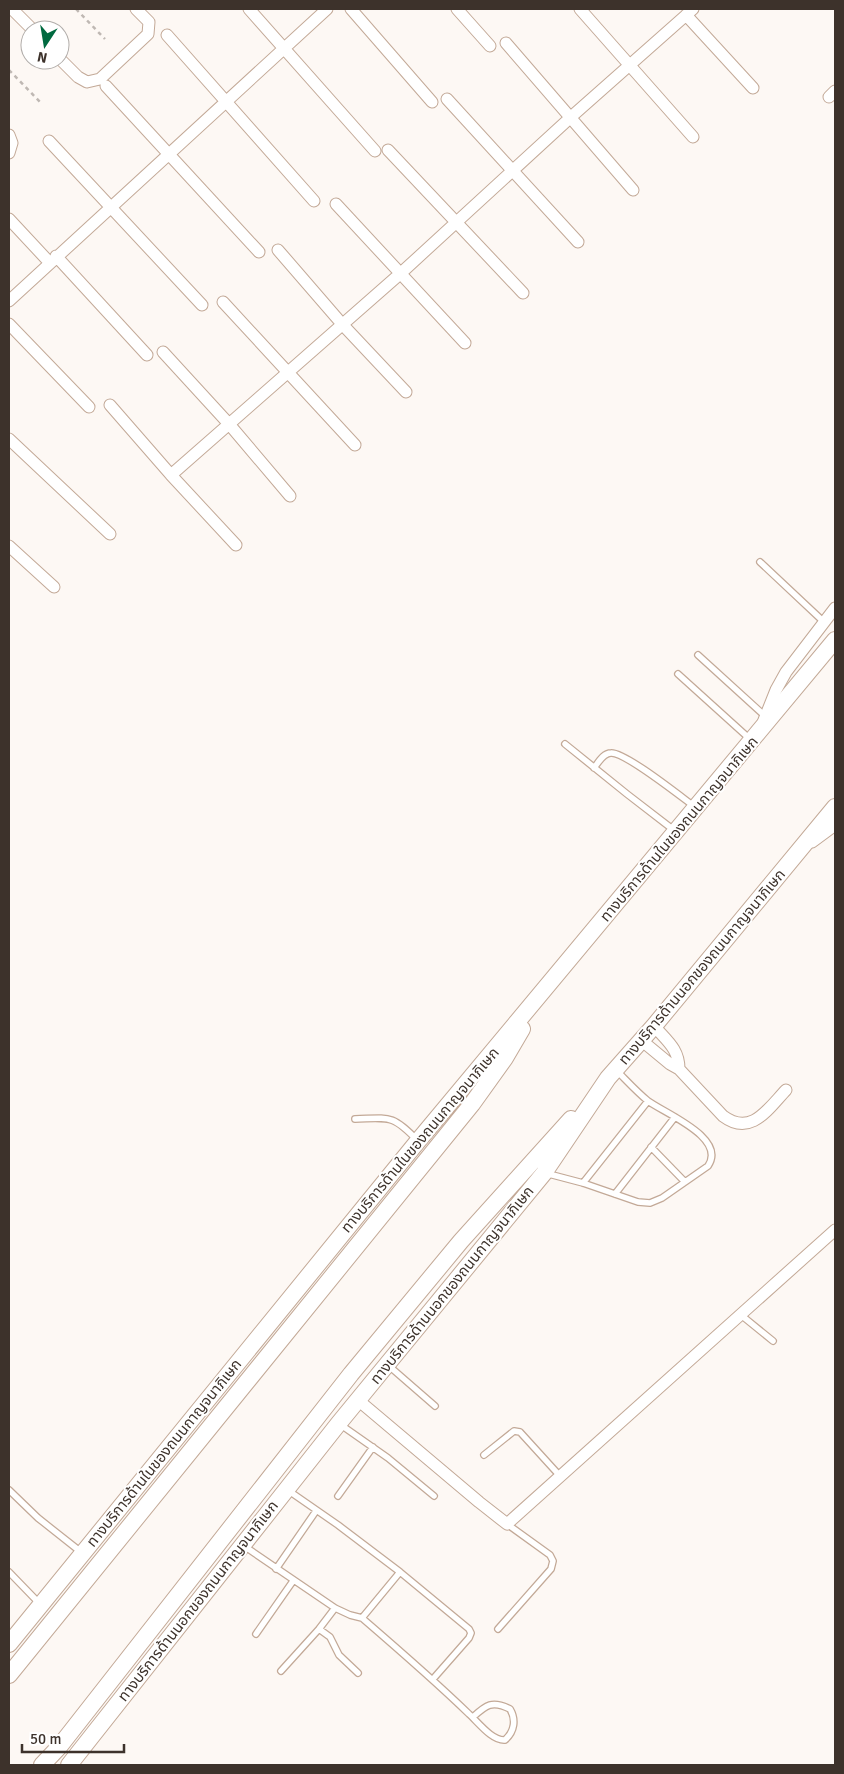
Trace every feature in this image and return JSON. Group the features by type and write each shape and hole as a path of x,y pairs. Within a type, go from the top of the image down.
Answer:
{"main road":[{"name":"ทางบริการด้านในของถนนกาญจนาภิเษก","path":"9,1644 418,1141 835,640"},
{"name":"ทางบริการด้านนอกของถนนกาญจนาภิเษก","path":"69,1765 339,1423 544,1172 612,1074 835,807"},
{"path":"9,1675 472,1104 505,1058 543,992"},
{"path":"42,1765 59,1748 351,1374 461,1241 612,1074"}],"street":[{"path":"12,9 22,20"},
{"path":"70,69 87,82 100,79 148,34 149,22 136,9"},
{"path":"249,9 375,151"},
{"path":"9,300 327,9"},
{"path":"351,9 432,102"},
{"path":"457,9 490,46"},
{"path":"580,9 693,138"},
{"path":"171,475 401,273 689,12 753,88"},
{"path":"167,35 314,201"},
{"path":"506,43 634,190"},
{"path":"106,86 259,252"},
{"path":"447,99 578,242"},
{"path":"9,135 12,143 9,153"},
{"path":"49,141 202,305"},
{"path":"388,150 523,293"},
{"path":"336,204 465,343"},
{"path":"9,219 53,260 147,355"},
{"path":"278,250 342,324 406,392"},
{"path":"223,302 355,445"},
{"path":"9,324 90,407"},
{"path":"163,352 229,424 290,496"},
{"path":"110,405 236,545"},
{"path":"9,439 110,534"},
{"path":"9,546 54,587"},
{"path":"755,738 786,672 835,608"},
{"path":"799,851 835,825"},
{"path":"654,1026 676,1051 679,1058 679,1069"},
{"path":"642,1040 670,1064 679,1069 723,1116 731,1122 740,1124 750,1123 760,1117 786,1090"},
{"path":"358,1400 507,1524 835,1230"}],"lane":[{"path":"760,562 824,622"},
{"path":"698,655 765,716"},
{"path":"678,674 755,738"},
{"path":"566,744 677,832"},
{"path":"594,768 605,754 618,755 632,762 697,808"},
{"path":"544,1172 638,1202 650,1203 662,1198 708,1166 713,1154 711,1146 705,1139 675,1117 648,1101 612,1074"},
{"path":"583,1183 648,1101"},
{"path":"615,1194 675,1117"},
{"path":"354,1119 384,1118 394,1120 418,1141"},
{"path":"651,1147 685,1182"},
{"path":"741,1315 773,1341"},
{"path":"388,1364 435,1406"},
{"path":"339,1423 373,1447 434,1496"},
{"path":"484,1455 514,1431 520,1432 560,1476"},
{"path":"338,1496 373,1447"},
{"path":"9,1490 38,1518 82,1553"},
{"path":"287,1490 338,1525 400,1572 469,1628 471,1633 469,1638 433,1679"},
{"path":"276,1569 316,1511"},
{"path":"498,1629 551,1569 553,1561 550,1555 507,1524"},
{"path":"242,1545 335,1608 362,1618 433,1679 472,1717 496,1739 505,1740 510,1736 514,1721 510,1709 501,1704 485,1706 472,1717"},
{"path":"9,1572 41,1604"},
{"path":"362,1618 400,1572"},
{"path":"256,1634 294,1580"},
{"path":"281,1671 320,1629 335,1608"},
{"path":"320,1629 330,1637 339,1655 358,1673"}],"path":[{"path":"76,9 105,39"},
{"path":"9,70 41,103"}]}
